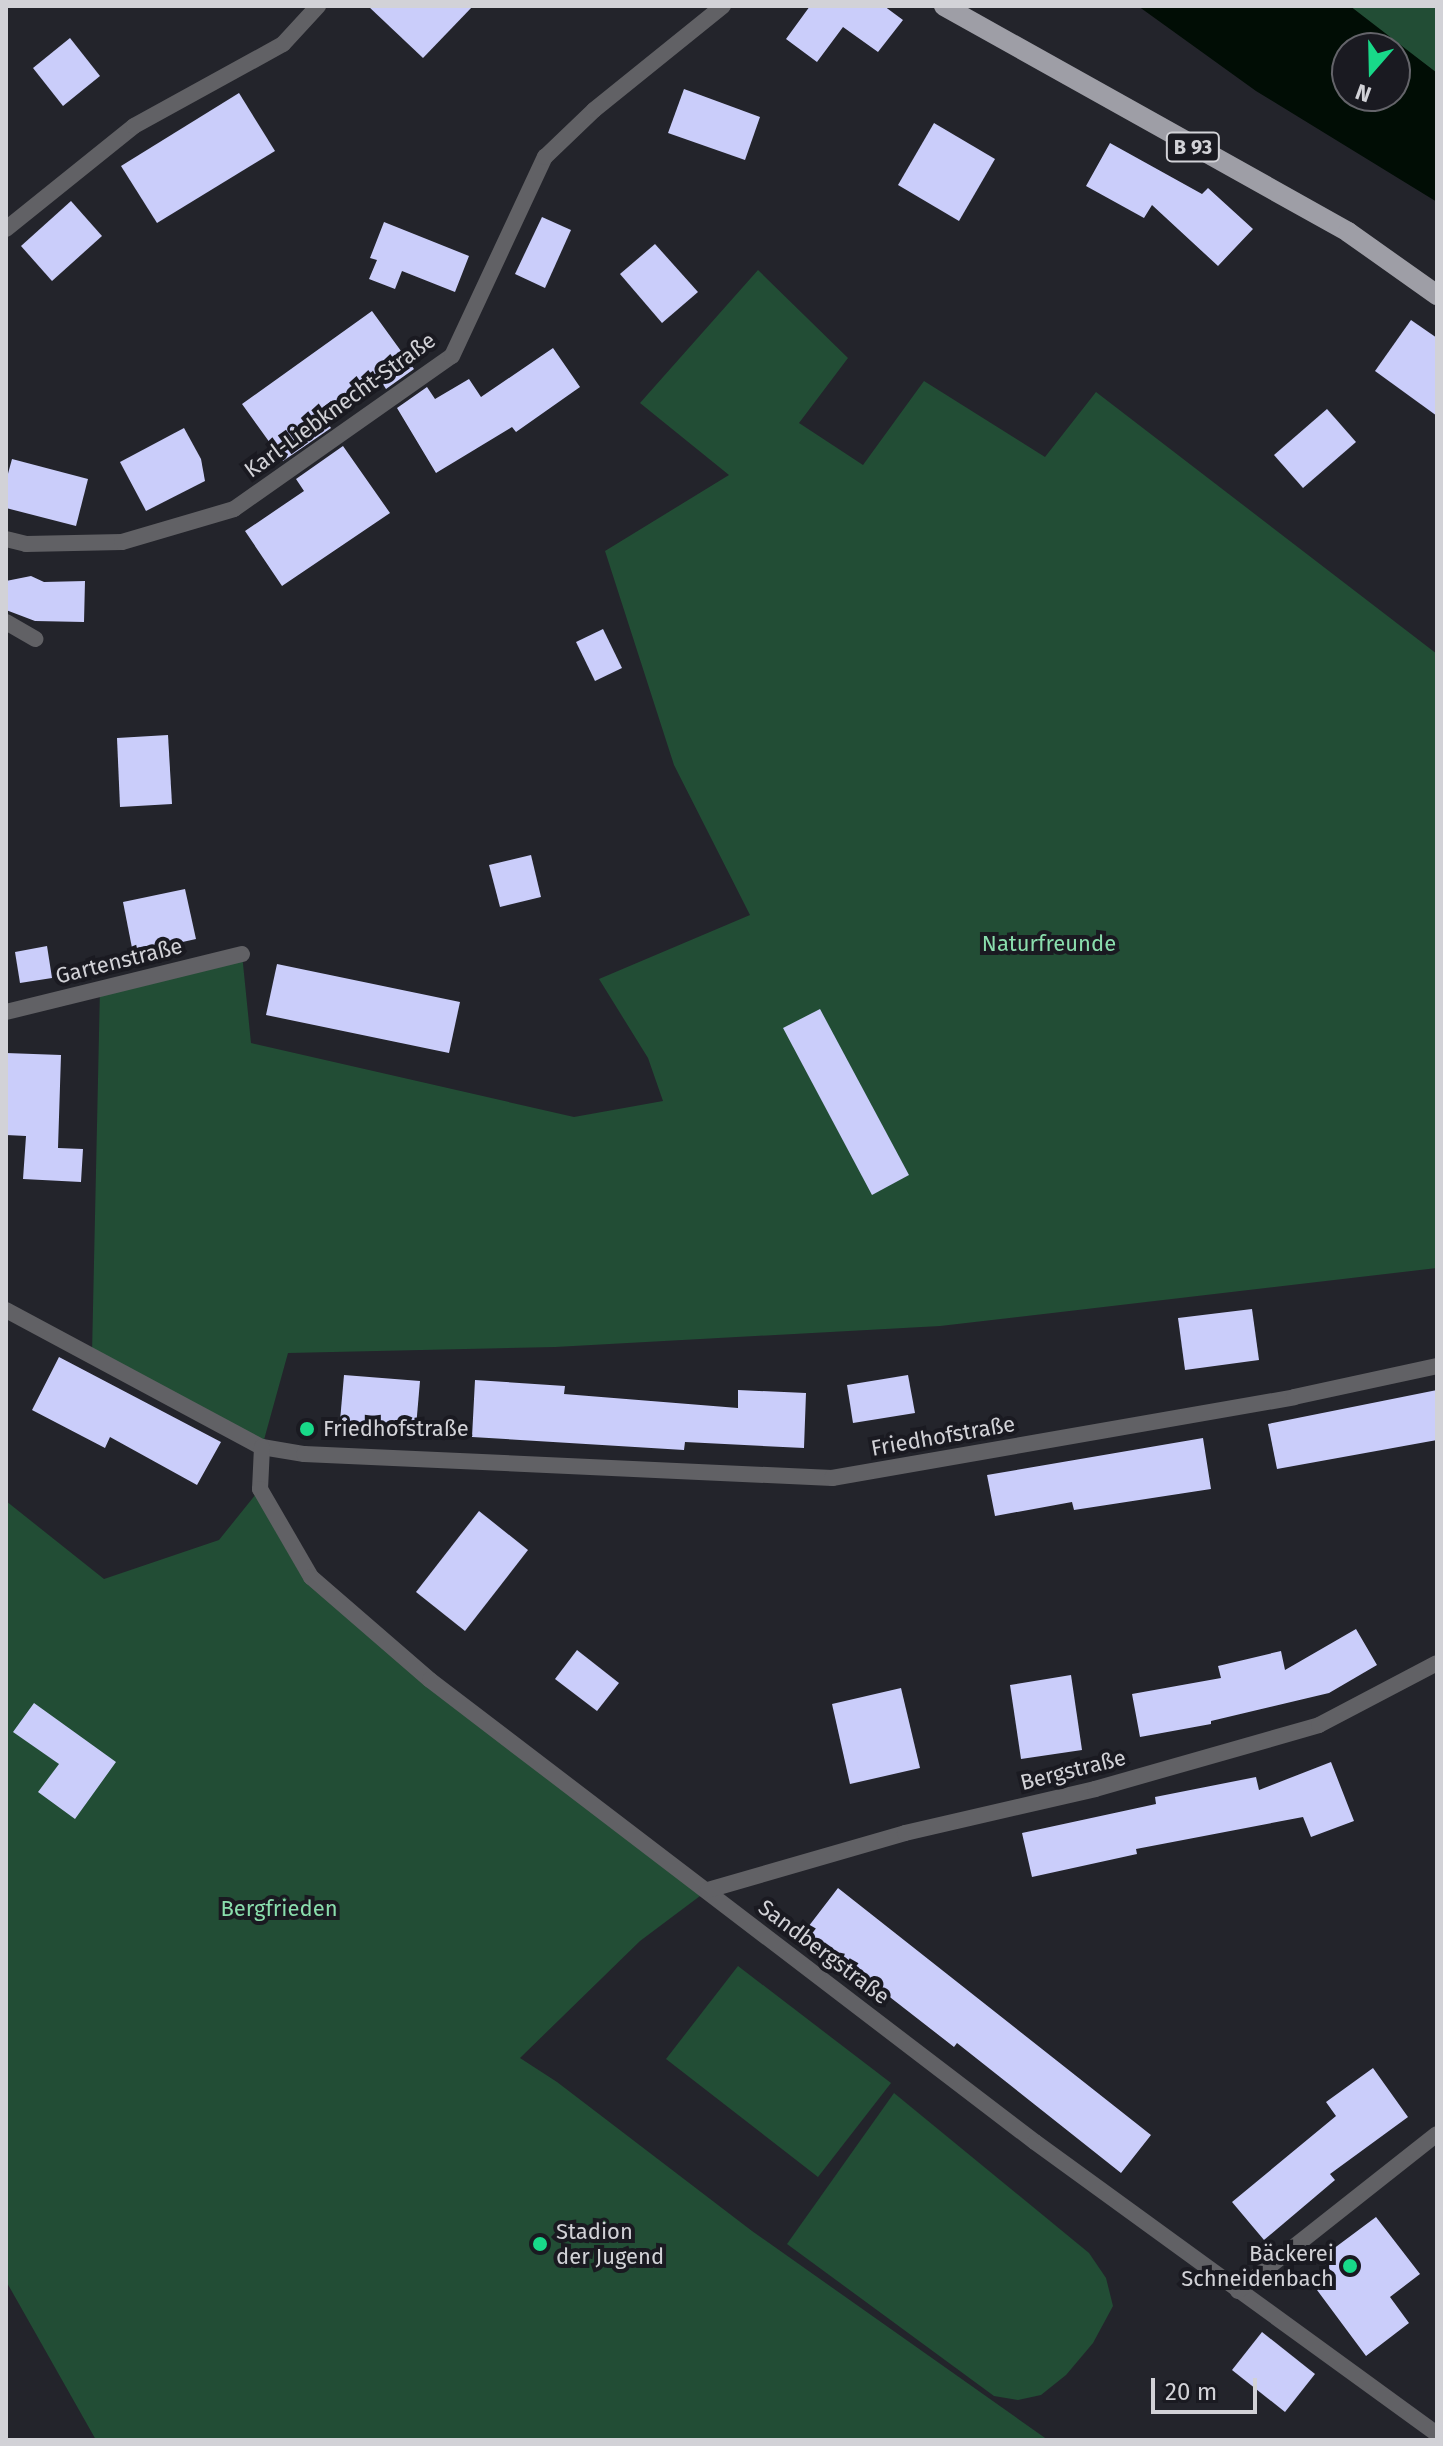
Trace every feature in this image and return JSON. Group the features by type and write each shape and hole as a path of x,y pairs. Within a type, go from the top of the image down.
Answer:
{"main road":[{"name":"B 93","path":"944,6 1348,232 1437,295"}],"street":[{"path":"6,229 134,126 283,44 318,6"},
{"name":"Karl-Liebknecht-Straße","path":"6,539 26,544 122,542 234,509 452,356 545,157 594,110 723,6"},
{"path":"6,622 36,639"},
{"name":"Gartenstraße","path":"6,1012 242,954"},
{"name":"Friedhofstraße","path":"6,1310 262,1447 304,1454 832,1478 1294,1397 1437,1366"},
{"name":"Sandbergstraße","path":"262,1447 260,1489 311,1577 430,1680 1035,2142 1437,2434"},
{"name":"Bergstraße","path":"708,1890 905,1833 1095,1789 1319,1725 1435,1668"},
{"path":"1238,2291 1437,2134"}],"green space":[{"path":"1350,6 1437,6 1437,73 1411,54 1411,32 1381,32"},
{"name":"Naturfreunde","path":"758,270 848,358 799,423 863,465 924,381 1045,457 1096,392 1437,654 1437,1268 940,1326 555,1347 288,1353 262,1447 92,1354 100,988 242,954 251,1043 574,1117 663,1101 648,1058 599,979 750,915 674,765 605,551 729,475 640,403"},
{"name":"Bergfrieden","path":"260,1489 311,1577 708,1890 640,1941 520,2058 557,2082 752,2231 1048,2440 96,2440 6,2281 6,1501 104,1579 219,1540"},
{"path":"738,1966 891,2083 818,2177 666,2059"},
{"path":"894,2093 1089,2253 1106,2278 1113,2306 1093,2343 1066,2375 1041,2395 1018,2400 994,2396 787,2244"}],"shaded area":[{"path":"1138,6 1350,6 1384,32 1331,32 1331,112 1411,112 1411,53 1437,73 1437,202 1256,91"}],"building":[{"path":"368,6 473,6 423,58"},
{"path":"810,6 884,6 903,20 878,52 843,27 817,62 786,39"},
{"path":"70,38 100,76 63,106 33,68"},
{"path":"684,89 760,117 745,160 668,133"},
{"path":"239,93 275,151 157,223 121,166"},
{"path":"934,123 995,159 959,221 898,185"},
{"path":"1110,143 1202,194 1208,188 1253,229 1218,266 1152,205 1144,218 1086,186"},
{"path":"71,201 102,236 52,281 21,246"},
{"path":"542,217 571,230 545,288 515,274"},
{"path":"384,222 469,256 455,292 402,271 395,289 369,279 377,260 370,258"},
{"path":"655,244 698,292 662,323 620,274"},
{"path":"372,311 414,369 386,389 379,378 324,418 331,428 283,461 242,404"},
{"path":"1411,320 1437,338 1437,416 1375,371"},
{"path":"553,348 580,387 516,432 512,427 436,473 397,408 427,387 435,399 469,379 481,397"},
{"path":"1327,409 1356,442 1303,488 1274,455"},
{"path":"184,428 201,459 205,481 146,511 120,462"},
{"path":"343,446 390,513 282,586 245,531 304,491 296,479"},
{"path":"12,459 88,479 76,526 6,508 6,481"},
{"path":"31,576 44,582 85,581 84,622 35,621 6,610 6,581"},
{"path":"603,629 622,668 595,681 576,642"},
{"path":"168,735 172,804 120,807 117,738"},
{"path":"531,855 541,897 500,907 489,865"},
{"path":"185,889 196,939 133,953 123,902"},
{"path":"47,946 52,978 20,983 15,952"},
{"path":"277,964 460,1002 449,1053 266,1015"},
{"path":"820,1009 909,1175 872,1195 783,1028"},
{"path":"6,1053 61,1055 58,1148 83,1149 81,1182 23,1179 26,1136 6,1135"},
{"path":"1252,1309 1259,1360 1185,1370 1178,1318"},
{"path":"59,1357 221,1442 197,1485 110,1437 105,1448 32,1410"},
{"path":"344,1375 420,1381 416,1427 340,1421"},
{"path":"908,1375 915,1413 853,1423 847,1385"},
{"path":"475,1380 565,1386 564,1394 738,1408 738,1390 806,1393 804,1448 685,1442 684,1450 472,1437"},
{"path":"1437,1390 1437,1440 1277,1469 1268,1424"},
{"path":"1203,1438 1211,1489 1074,1510 1072,1502 995,1516 987,1475"},
{"path":"479,1511 528,1550 465,1631 416,1592"},
{"path":"1356,1629 1377,1665 1329,1693 1211,1721 1211,1724 1140,1737 1132,1694 1221,1678 1218,1666 1281,1651 1285,1670"},
{"path":"577,1650 619,1683 597,1711 555,1679"},
{"path":"1071,1675 1082,1750 1021,1759 1010,1685"},
{"path":"901,1688 920,1768 850,1784 832,1704"},
{"path":"34,1703 116,1762 75,1819 38,1792 59,1764 13,1732"},
{"path":"1331,1762 1354,1821 1311,1837 1303,1817 1136,1849 1137,1854 1032,1877 1022,1833 1156,1804 1155,1797 1256,1777 1259,1790"},
{"path":"838,1888 1151,2135 1121,2173 957,2043 954,2047 805,1931"},
{"path":"1373,2068 1408,2117 1330,2174 1335,2180 1264,2240 1232,2202 1336,2116 1326,2102"},
{"path":"1376,2217 1420,2274 1390,2297 1409,2323 1366,2356 1317,2290 1335,2276 1321,2258"},
{"path":"1262,2332 1315,2374 1285,2412 1232,2370"}],"place":[{"name":"Friedhofstraße","path":"307,1429"},
{"name":"Stadion der Jugend","path":"540,2244"},
{"name":"Bäckerei Schneidenbach","path":"1350,2266"}]}
